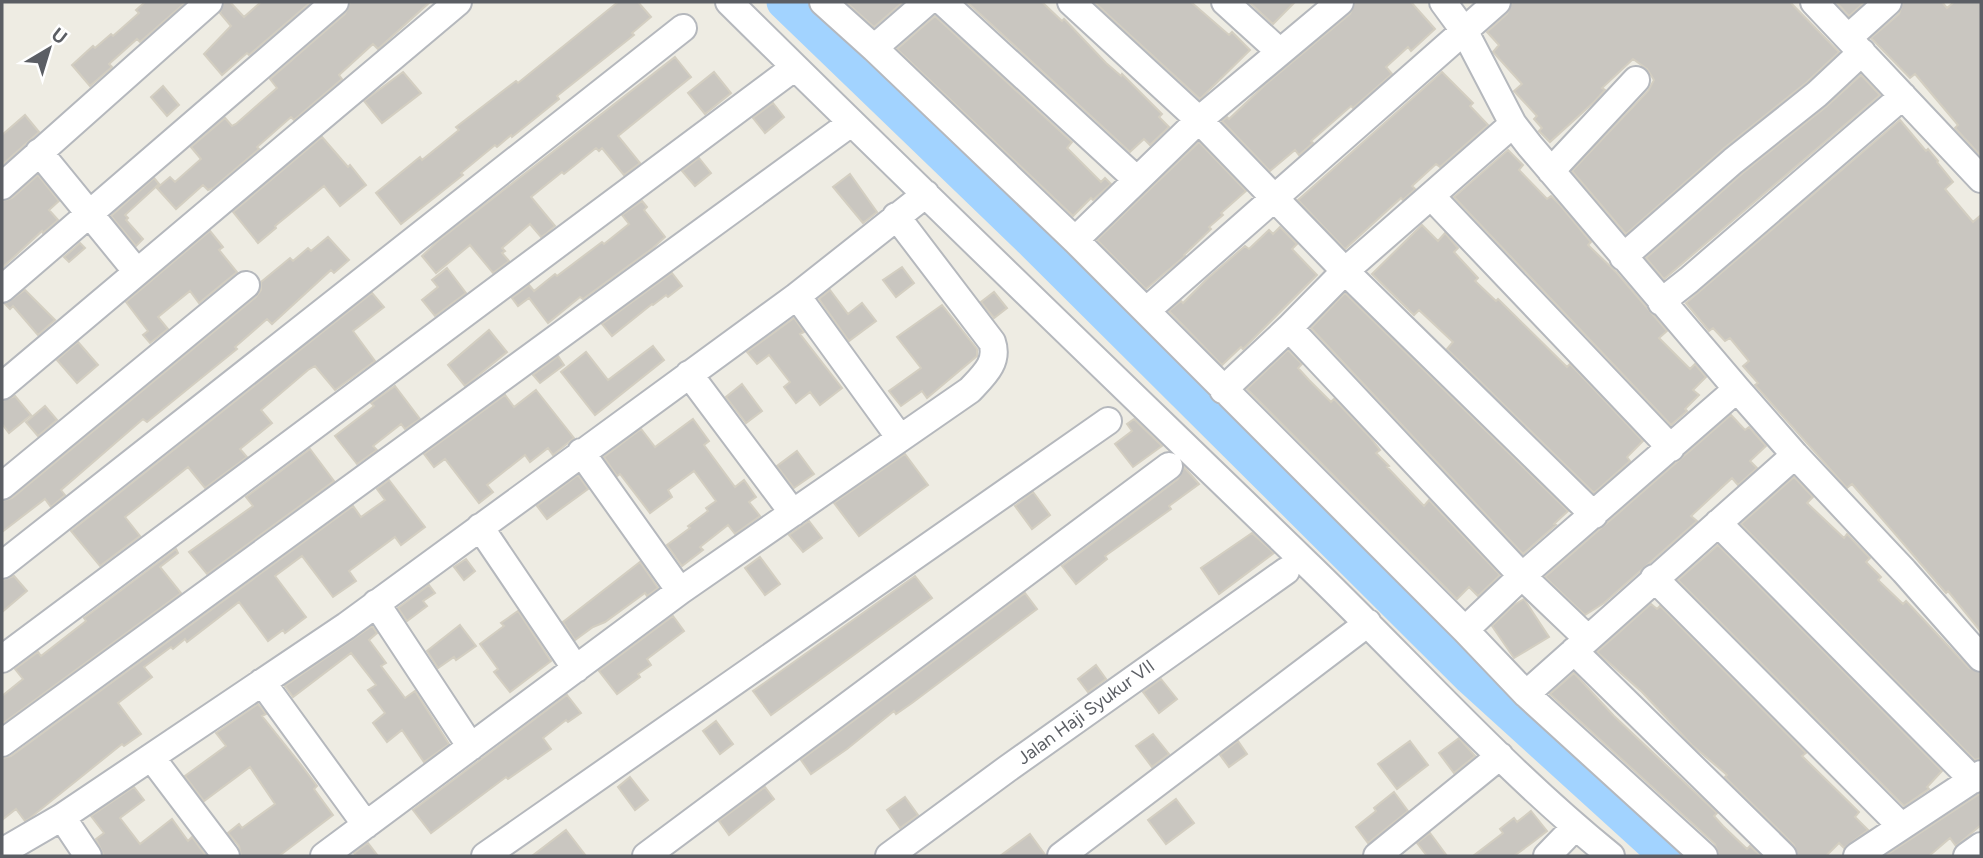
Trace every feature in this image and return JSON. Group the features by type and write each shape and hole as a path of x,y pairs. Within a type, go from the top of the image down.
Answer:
{"street":[{"path":"2,186 209,2"},
{"path":"2,289 335,2"},
{"path":"2,386 458,2"},
{"path":"729,2 1368,622 1500,756 1575,827 1611,856"},
{"path":"823,2 1075,240 1526,694 1704,856"},
{"path":"874,48 927,2"},
{"path":"943,2 1137,180"},
{"path":"1071,2 1199,120 1345,271 1594,515"},
{"path":"1224,2 1280,52"},
{"path":"1075,240 1199,120 1340,2"},
{"path":"1443,2 1465,32 1513,124 1551,171 1795,455 1904,570 1981,658"},
{"path":"1146,311 1497,2"},
{"path":"1814,2 1981,179"},
{"path":"1623,257 1733,161 1817,94 1888,2"},
{"path":"2,565 683,28"},
{"path":"2,659 795,67"},
{"path":"1551,171 1636,80"},
{"path":"1661,302 1689,281 1903,96"},
{"path":"2,743 851,123"},
{"path":"1223,390 1345,271 1513,124"},
{"path":"39,152 91,212 137,272"},
{"path":"2,852 62,817 376,603 797,296 926,194"},
{"path":"1431,196 1671,448"},
{"path":"324,856 680,591 970,390 988,370 995,352 992,342 895,216"},
{"path":"2,486 246,285"},
{"path":"797,296 900,438"},
{"path":"1289,328 1522,576 1581,644 1783,856"},
{"path":"690,374 793,513"},
{"path":"1465,631 1522,576 1737,389"},
{"path":"485,856 1108,421"},
{"path":"582,452 680,591"},
{"path":"1526,694 1795,455"},
{"path":"646,856 1169,466"},
{"path":"1718,523 1977,777 1857,856"},
{"path":"480,527 576,668"},
{"name":"Jalan Haji Syukur VII","path":"889,856 1006,769 1286,571"},
{"path":"1654,579 1901,827"},
{"path":"376,603 471,747"},
{"path":"1061,856 1368,622"},
{"path":"262,682 366,825"},
{"path":"1377,856 1500,756"},
{"path":"152,757 226,856"},
{"path":"62,817 88,856"},
{"path":"1547,856 1575,827"},
{"path":"1967,856 1981,846"}],"building":[{"path":"145,2 186,2 140,42 137,39 109,64 112,67 90,86 72,65 93,46 95,48 111,34 113,36 139,13 136,10"},
{"path":"224,2 230,2 244,17 261,2 311,2 222,75 204,54 231,26 220,13"},
{"path":"350,2 430,2 378,49 373,44 339,75 342,79 294,120 291,117 257,147 259,149 213,188 208,190 203,185 176,209 157,188 170,177 175,182 201,159 191,147 225,118 232,126 236,124 277,88 270,79 345,14"},
{"path":"618,2 638,2 651,17 632,33 634,35 557,96 559,99 512,137 511,135 497,147 495,145 461,173 463,175 401,224 376,193 420,157 422,160 459,130 456,127 516,81 518,83"},
{"path":"846,2 903,2 874,27"},
{"path":"967,2 1042,2 1062,21 1064,19 1106,63 1121,76 1122,74 1162,114 1159,117 1169,127 1150,145 1144,139 1130,152"},
{"path":"1094,2 1191,2 1229,35 1232,32 1250,50 1200,99"},
{"path":"1249,2 1295,2 1273,24"},
{"path":"1355,2 1411,2 1435,29 1411,51 1408,47 1386,67 1392,74 1353,108 1351,106 1311,141 1313,143 1299,155 1295,150 1270,171 1222,121 1227,117 1229,119 1266,84 1350,14"},
{"path":"1512,2 1790,2 1839,52 1626,234 1572,171 1648,91 1654,80 1647,69 1633,59 1602,88 1605,90 1594,102 1550,142 1539,131 1542,128 1534,119 1537,116 1514,91 1522,84 1493,52 1499,45 1487,32 1507,14"},
{"path":"1836,2 1865,2 1849,16"},
{"path":"1903,2 1942,2 1947,8 1954,2 1981,2 1981,156 1955,128 1958,125 1915,74 1910,78 1871,38 1899,14"},
{"path":"935,16 1072,142 1067,148 1101,182 1105,178 1111,184 1093,200 1091,198 1073,216 897,49"},
{"path":"675,57 691,77 618,136 640,163 624,175 602,148 599,151 596,148 531,197 555,226 547,233 541,237 530,224 502,248 505,251 502,253 509,261 493,273 470,245 436,273 422,256 438,241"},
{"path":"403,72 421,93 382,123 364,101"},
{"path":"714,72 731,93 705,114 688,93"},
{"path":"1442,72 1473,103 1470,106 1488,125 1440,167 1436,164 1412,186 1415,189 1403,200 1401,198 1345,249 1298,200"},
{"path":"1861,75 1880,95 1664,279 1646,258"},
{"path":"163,86 179,105 167,116 151,97"},
{"path":"773,103 784,117 765,133 753,118"},
{"path":"25,115 39,132 2,165 2,135"},
{"path":"1900,120 1938,161 1953,182 1945,189 1973,222 1981,215 1981,632 1852,484 1847,488 1755,385 1758,383 1743,366 1749,361 1730,338 1725,341 1713,328 1709,331 1686,303"},
{"path":"322,137 366,185 340,206 324,186 258,243 233,212"},
{"path":"1199,142 1246,191 1221,213 1223,215 1209,227 1211,229 1185,256 1146,289 1097,240"},
{"path":"1508,150 1523,165 1519,170 1547,199 1551,196 1560,205 1591,242 1588,245 1617,273 1667,331 1659,338 1690,369 1695,364 1706,377 1693,390 1699,395 1685,409 1687,411 1671,425 1454,197"},
{"path":"699,158 711,173 695,186 682,171"},
{"path":"850,174 877,212 863,223 833,187"},
{"path":"38,175 59,201 49,210 58,220 2,268 2,201 12,198"},
{"path":"154,178 159,184 125,215 128,218 126,220 143,239 136,246 111,216"},
{"path":"642,201 647,207 644,210 665,237 653,248 583,299 580,297 548,323 529,298 518,306 512,298 529,285 534,291 602,242 604,244 629,224 622,215"},
{"path":"1422,225 1438,241 1445,233 1458,248 1454,252 1478,278 1475,281 1496,301 1498,299 1567,367 1570,364 1643,441 1627,457 1630,461 1594,493 1447,349 1453,342 1419,310 1414,315 1372,274"},
{"path":"1280,227 1297,244 1292,249 1317,275 1243,349 1241,347 1222,365 1169,311 1181,301 1183,303 1245,246 1249,249 1269,230 1273,234"},
{"path":"210,231 223,247 219,250 237,272 199,303 190,291 158,317 168,329 150,343 143,335 148,331 126,302"},
{"path":"328,237 349,260 334,273 331,270 272,324 267,319 235,347 237,349 147,422 143,419 61,490 65,495 51,507 45,499 2,532 2,501 12,498 256,297 261,290 261,282 290,258 293,261 308,248 311,251"},
{"path":"80,243 85,248 69,262 64,257"},
{"path":"902,267 914,283 896,297 883,280"},
{"path":"447,268 466,293 435,316 422,300 438,287 432,280"},
{"path":"672,273 682,286 668,297 666,295 652,304 612,336 602,324"},
{"path":"25,290 55,320 38,335 13,306 10,309 5,304"},
{"path":"830,290 848,314 862,303 876,321 849,341 819,299"},
{"path":"994,292 1007,308 994,318 981,302"},
{"path":"372,293 384,307 353,331 375,361 335,390 315,366 308,370 261,410 272,423 240,449 247,457 205,488 188,467 125,517 140,536 100,566 71,531"},
{"path":"1345,293 1568,511 1523,554 1311,328"},
{"path":"942,305 977,349 977,356 927,398 922,391 901,406 889,391 921,368 897,337"},
{"path":"794,318 804,332 800,334 842,388 820,405 810,392 796,403 784,387 790,382 769,355 757,364 747,352"},
{"path":"489,330 507,352 465,386 448,365"},
{"path":"78,342 98,365 77,383 57,360"},
{"path":"653,346 664,360 595,415 561,372 586,352 608,380"},
{"path":"1288,350 1302,364 1298,368 1309,380 1331,402 1334,399 1369,436 1380,450 1376,453 1389,466 1387,467 1424,506 1429,500 1500,575 1478,596 1469,587 1457,599 1247,389"},
{"path":"558,356 564,365 540,383 533,375"},
{"path":"742,384 762,411 746,423 726,397"},
{"path":"395,386 420,419 405,429 401,424 373,446 377,450 357,464 335,436 374,406 371,403"},
{"path":"536,390 574,438 553,455 548,448 530,462 525,455 487,485 493,492 479,503 445,459 434,467 424,454 505,395 514,407"},
{"path":"15,396 31,415 9,433 2,424 2,401"},
{"path":"45,406 57,420 38,436 26,422"},
{"path":"1731,415 1745,430 1749,427 1766,446 1750,461 1757,468 1738,485 1732,478 1691,516 1697,521 1604,603 1585,615 1545,577"},
{"path":"693,419 709,441 704,445 735,487 744,480 756,497 749,502 760,516 735,534 728,525 700,547 703,550 682,566 667,545 690,528 688,526 708,511 706,508 716,501 694,471 668,490 672,497 650,513 604,457 641,429 655,447"},
{"path":"1134,419 1162,446 1133,467 1115,444 1132,431 1127,424"},
{"path":"310,449 334,481 207,574 189,552 253,506 246,497"},
{"path":"797,451 814,474 794,488 777,466"},
{"path":"905,454 928,485 859,536 834,503"},
{"path":"1184,467 1199,484 1169,506 1171,509 1105,556 1107,559 1076,584 1062,566 1178,479"},
{"path":"578,475 588,489 547,519 537,506"},
{"path":"1794,477 1813,497 1807,503 1844,538 1847,534 1870,558 1866,562 1881,577 1878,580 1903,604 1906,601 1969,668 1981,673 1981,758 1975,760 1741,524"},
{"path":"389,480 425,527 401,545 395,537 349,571 356,581 333,597 302,556 275,576 306,617 285,633 283,630 268,641 239,602 187,642 185,639 173,649 171,647 144,667 152,677 118,703 141,734 124,746 122,744 30,818 25,821 16,809 2,820 2,758 11,756 353,506 361,517 385,500 377,489"},
{"path":"1033,492 1050,515 1032,529 1015,506"},
{"path":"809,521 822,538 803,552 789,535"},
{"path":"1252,533 1274,553 1219,594 1201,568"},
{"path":"1718,545 1942,771 1927,787 1929,789 1904,806 1678,580"},
{"path":"176,549 178,553 160,567 181,593 2,724 2,696 23,679 15,669 38,652 41,656 86,621 84,618"},
{"path":"760,557 780,584 765,595 745,568"},
{"path":"466,559 475,571 464,580 454,567"},
{"path":"640,562 658,588 647,596 645,593 575,640 563,622"},
{"path":"14,576 27,591 2,612 2,580"},
{"path":"915,576 932,598 771,715 753,691"},
{"path":"429,585 435,593 423,601 427,606 407,621 398,608"},
{"path":"1025,593 1037,609 912,703 896,714 894,711 811,774 801,760"},
{"path":"1524,599 1549,637 1514,658 1492,626"},
{"path":"1651,604 1657,609 1660,606 1806,753 1802,756 1859,812 1855,817 1868,830 1844,848 1839,843 1826,856 1798,856 1794,845 1725,777 1727,775 1692,745 1642,692 1597,652"},
{"path":"518,611 551,661 510,692 494,672 498,669 480,644 504,626 501,623"},
{"path":"673,616 684,631 647,659 651,665 617,694 599,671"},
{"path":"460,625 476,646 438,668 427,651"},
{"path":"372,626 377,633 369,640 386,663 381,666 405,698 415,691 449,744 424,762 402,730 387,742 373,723 385,713 368,690 376,685 351,653 293,697 285,686"},
{"path":"1096,665 1106,679 1088,692 1078,679"},
{"path":"1574,673 1614,716 1717,813 1714,816 1723,826 1747,849 1750,846 1761,856 1719,856 1715,844 1550,694"},
{"path":"1161,679 1177,699 1159,713 1143,692"},
{"path":"567,695 581,713 568,722 566,720 543,738 551,749 508,779 506,777 431,833 413,810"},
{"path":"258,704 266,714 262,716 317,786 314,789 333,815 279,856 241,856 239,846 228,833 239,824 242,828 275,804 250,767 204,801 185,776 226,746 216,733"},
{"path":"716,721 733,744 720,754 703,731"},
{"path":"1153,734 1169,754 1152,767 1136,746"},
{"path":"1459,738 1475,756 1454,773 1439,753"},
{"path":"1238,741 1247,754 1229,767 1220,755"},
{"path":"1410,741 1428,765 1397,789 1378,764"},
{"path":"630,777 648,800 635,810 618,787"},
{"path":"134,787 144,800 120,818 140,844 172,819 188,841 192,837 206,856 104,856 96,839 104,833 91,816"},
{"path":"765,787 774,799 729,835 719,821"},
{"path":"1394,792 1408,811 1368,843 1356,827"},
{"path":"1981,793 1981,825 1956,846 1950,838 1929,856 1885,856"},
{"path":"905,797 918,815 900,828 887,810"},
{"path":"1176,799 1194,823 1166,844 1148,820"},
{"path":"1531,811 1547,831 1533,842 1514,856 1473,856 1503,833 1500,829 1514,818 1517,822"},
{"path":"566,830 586,856 532,856"},
{"path":"1430,833 1447,856 1427,856 1417,843"},
{"path":"1030,834 1046,856 1000,856"},
{"path":"368,843 378,856 357,856 354,853"}],"waterway":[{"path":"784,2 1032,241 1470,677 1667,856"}]}
